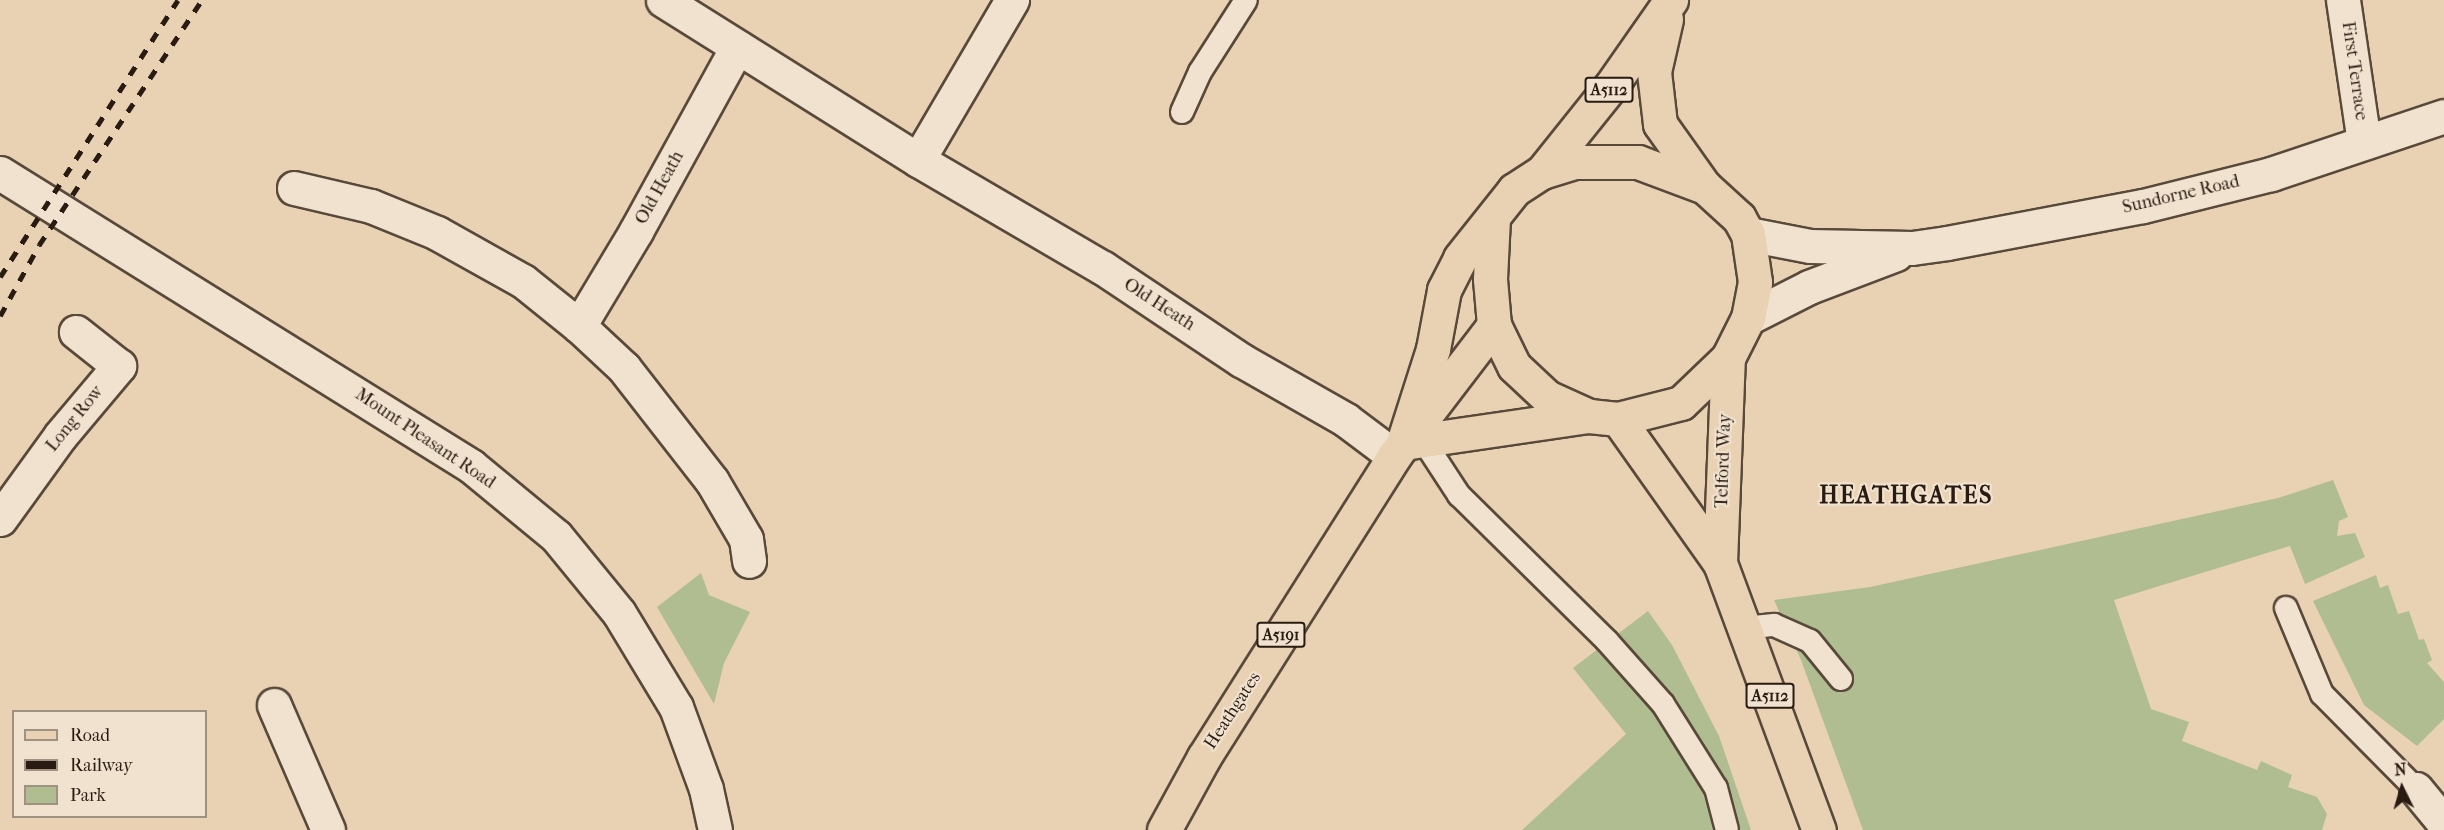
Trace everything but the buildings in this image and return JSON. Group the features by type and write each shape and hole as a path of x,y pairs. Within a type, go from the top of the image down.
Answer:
{"main road":[{"name":"A5112","path":"1542,172 1611,86 1670,1"},
{"name":"A5112","path":"1604,417 1681,403 1728,358 1748,318 1755,282 1748,234 1739,218 1705,188 1660,124 1654,72 1670,1"},
{"name":"A5112","path":"1493,218 1514,190 1542,172 1575,162 1638,162 1705,188"},
{"name":"A5191","path":"1407,446 1433,349 1444,290 1460,258 1493,218"},
{"path":"1493,218 1490,279 1494,325 1514,366 1547,397 1604,417"},
{"name":"Heathgates","path":"1164,830 1203,757 1407,446 1494,325"},
{"name":"Telford Way","path":"1720,563 1728,358"},
{"path":"1407,446 1604,417"},
{"name":"Telford Way","path":"1604,417 1720,563 1819,830"}],"street":[{"name":"Old Heath","path":"663,0 918,160 1103,268 1241,360 1347,420 1407,446"},
{"path":"918,160 1012,0"},
{"name":"First Terrace","path":"2343,0 2364,142"},
{"name":"Old Heath","path":"579,326 636,231 737,47"},
{"name":"Sundorne Road","path":"1748,318 1809,287 1912,248 2143,206 2271,174 2444,116"},
{"name":"Mount Pleasant Road","path":"0,173 471,466 556,536 619,614 676,707 706,789 715,830"},
{"path":"294,188 371,206 437,233 523,281 579,326 624,368 712,482 746,540 749,561"},
{"name":"Sundorne Road","path":"1748,234 1810,246 1912,248"},
{"name":"Long Row","path":"0,519 60,436 119,366 76,332"},
{"path":"274,705 328,830"},
{"path":"2416,789 2444,823"}],"lane":[{"path":"1182,112 1200,72 1246,0"},
{"path":"1407,446 1460,495 1607,641 1663,704 1716,788 1727,830"},
{"path":"2286,608 2322,694 2416,789"},
{"path":"1744,627 1774,625 1810,641 1841,679"}],"green space":[{"path":"2333,480 2348,517 2339,521 2337,536 2355,533 2365,557 2305,584 2290,546 2114,600 2151,709 2189,722 2182,741 2257,770 2261,761 2292,775 2288,787 2317,797 2327,814 2322,830 1863,830 1801,660 1774,600 1870,587 2278,498"},
{"path":"701,573 709,595 750,612 724,663 714,704 657,607"},
{"path":"2376,575 2380,588 2388,585 2398,614 2409,611 2419,640 2424,639 2432,660 2427,663 2444,682 2444,719 2417,746 2364,705 2313,601"},
{"path":"1648,611 1672,645 1719,736 1751,830 1522,830 1626,734 1573,668"}],"railway":[{"path":"0,277 178,0"},
{"path":"0,316 39,245 202,0"}],"district":[{"name":"HEATHGATES","path":"1906,496"}]}
